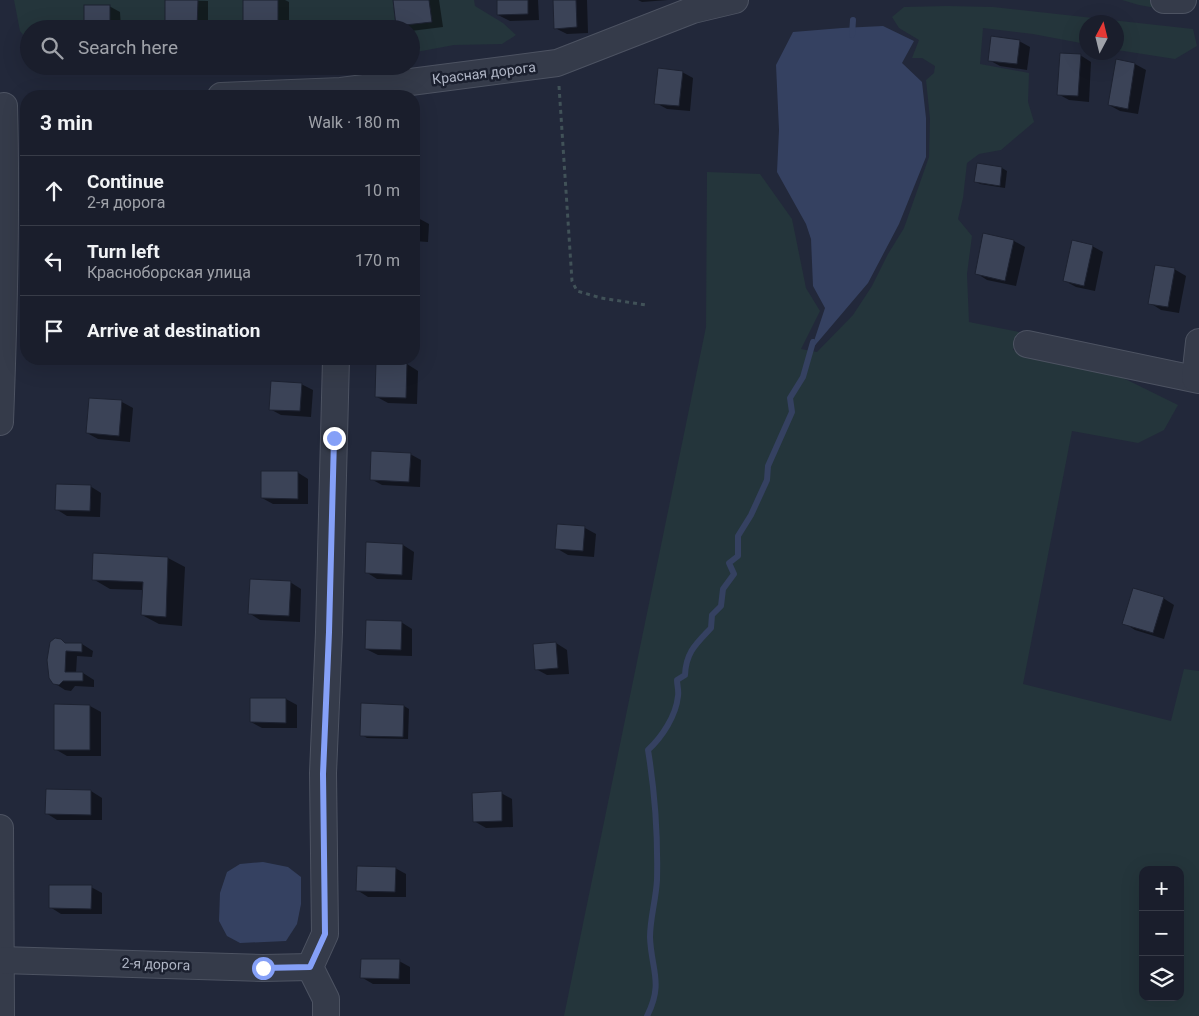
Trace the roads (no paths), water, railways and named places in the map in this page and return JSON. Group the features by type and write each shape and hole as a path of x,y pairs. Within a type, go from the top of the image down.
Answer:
{"street":[{"name":"Красная дорога","path":"369,90 557,63 693,10 735,0"},
{"path":"1164,0 1183,0"},
{"path":"0,422 5,303 6,176 10,105"},
{"path":"1027,344 1197,379 1199,342"},
{"path":"326,1016 326,998 310,967 325,934 323,774 329,632 336,365"},
{"path":"0,828 1,1016"},
{"name":"2-я дорога","path":"1,960 263,968 310,967"}],"water":[{"path":"883,26 914,41 902,63 922,82 926,118 926,157 899,224 868,283 811,350 825,308 813,286 811,239 806,224 777,172 779,130 776,65 793,32"},
{"path":"263,862 288,867 301,877 301,904 297,924 286,941 240,943 227,936 219,921 220,893 227,872 240,864"}],"waterway":[{"path":"852,35 853,20"},
{"path":"647,1016 655,994 656,985 650,937 657,864 654,799 648,750 658,739 671,718 677,704 677,680 685,675 687,660 690,654 696,644 711,628 712,615 721,606 723,589 734,574 729,563 738,556 738,536 751,515 767,480 768,466 792,412 790,398 803,377 813,342"}]}
